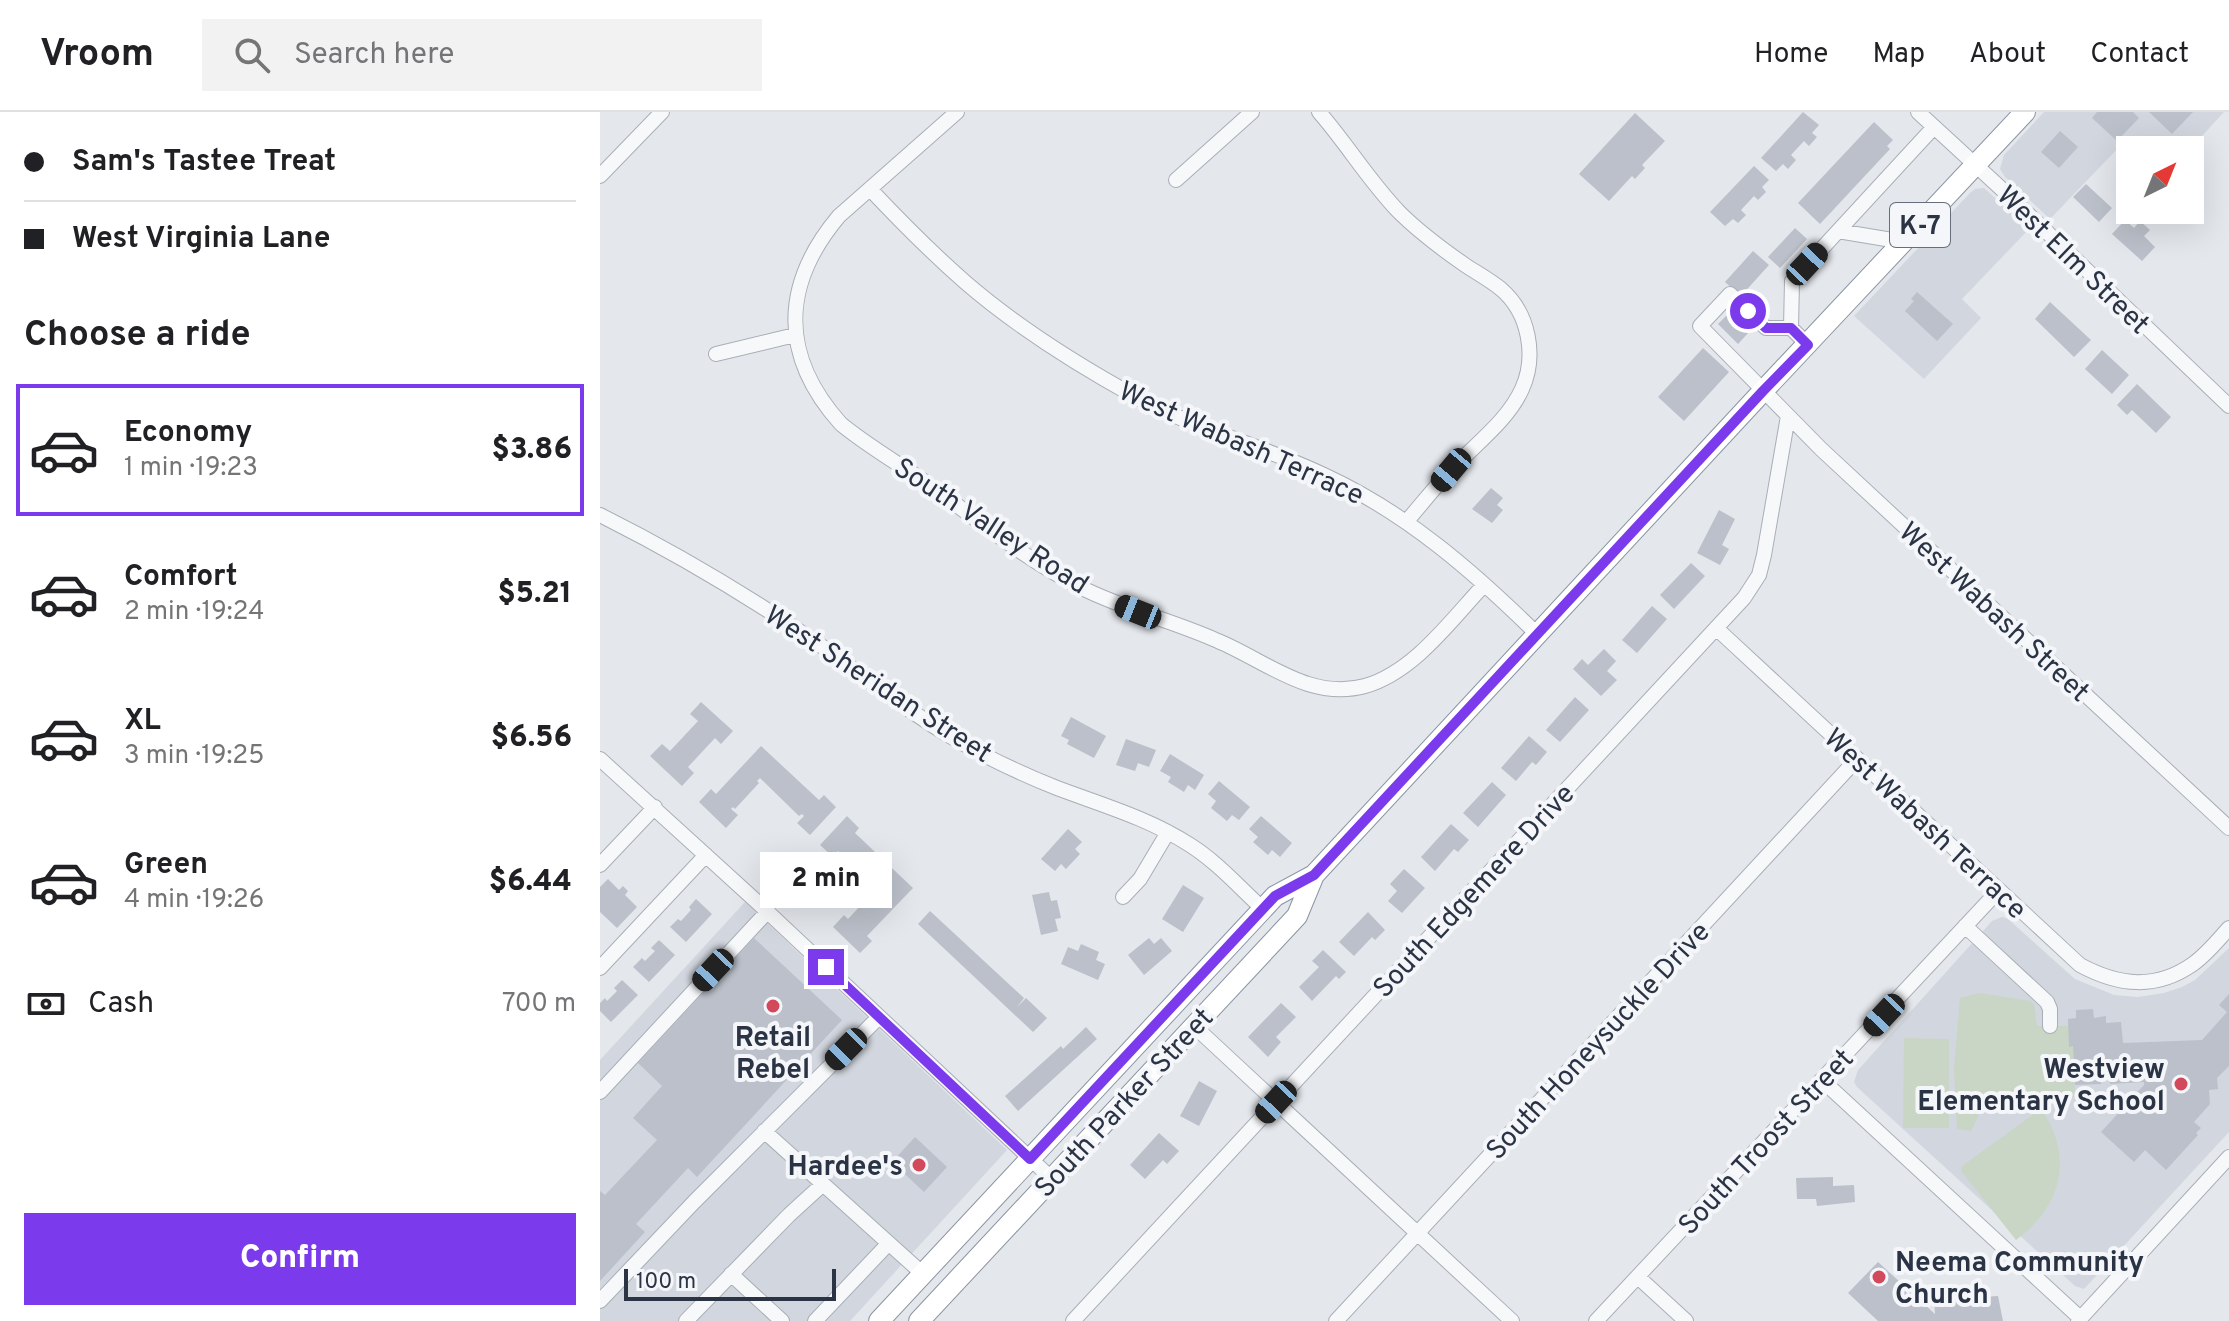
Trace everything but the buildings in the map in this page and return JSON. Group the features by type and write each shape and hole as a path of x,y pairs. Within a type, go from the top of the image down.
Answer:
{"highway":[{"name":"South Parker Street","path":"879,1321 1275,896 1314,875 2025,112"},
{"name":"South Parker Street","path":"919,1321 1297,916 1314,875"}],"street":[{"path":"600,176 662,112"},
{"name":"South Valley Road","path":"957,112 839,216 816,247 806,268 796,311 795,335 799,358 823,404 841,424 1048,569 1138,612 1212,638 1303,683 1347,689 1388,677 1408,664 1484,585"},
{"path":"1176,180 1252,112"},
{"path":"1319,112 1400,212 1425,236 1501,289 1523,319 1527,333 1530,356 1526,379 1514,405 1406,522"},
{"name":"West Elm Street","path":"1918,112 2229,406"},
{"path":"1808,345 1791,328 1792,281 1934,127"},
{"name":"West Wabash Terrace","path":"870,189 906,228 967,284 1046,343 1080,365 1176,416 1326,475 1366,496 1452,555 1538,635"},
{"path":"1838,231 1904,242"},
{"name":"West Wabash Street","path":"1791,328 1766,328 1730,294 1700,326 1788,416 2229,828"},
{"path":"716,354 795,335"},
{"name":"South Edgemere Drive","path":"1073,1321 1744,598 1759,575 1764,555 1788,416"},
{"name":"West Sheridan Street","path":"600,515 676,554 749,598 913,712 983,754 1057,788 1135,815 1168,832 1204,855 1263,909"},
{"name":"West Wabash Terrace","path":"1716,628 2080,965 2124,983 2153,980 2179,973 2193,964 2229,928"},
{"path":"600,759 768,911 1051,1178"},
{"name":"South Honeysuckle Drive","path":"1336,1321 1857,759"},
{"path":"600,865 655,807"},
{"path":"1123,897 1140,879 1168,832"},
{"path":"600,968 706,855"},
{"name":"South Troost Street","path":"1596,1321 1999,890"},
{"path":"600,1092 768,911"},
{"path":"1965,926 2047,1002 2050,1026"},
{"path":"600,1301 879,1017"},
{"path":"1194,1026 1512,1321"},
{"path":"1823,1081 2079,1320 2229,1157"},
{"path":"764,1131 923,1274"},
{"path":"686,1321 823,1184"},
{"path":"815,1321 889,1243"},
{"path":"731,1274 782,1321"},
{"path":"1638,1277 1686,1321"}],"shaded area":[{"path":"2044,112 2224,112 2202,136 2116,136 2116,150 2050,219 2005,177 2000,169 2004,155"},
{"path":"1984,188 2029,229 1962,299 1981,318 1924,379 1854,316 1970,193"},
{"path":"745,902 1007,1150 850,1321 600,1321 600,1060"},
{"path":"2002,917 2075,979 2114,995 2138,997 2182,987 2195,980 2229,948 2229,1132 2084,1289 2075,1286 1854,1082 1858,1070 1992,921"}],"green space":[{"path":"1979,993 2031,1001 2037,1026 2069,1026 2075,1097 1982,1100 1981,1110 1971,1131 1957,1129 1954,1068 1960,998"},
{"path":"1904,1038 1949,1039 1949,1128 1903,1128"},
{"path":"2041,1109 2058,1145 2058,1180 2044,1212 2016,1240 1961,1171 1962,1166"}],"place":[{"name":"Retail Rebel","path":"773,1006"},
{"name":"Westview Elementary School","path":"2181,1084"},
{"name":"Hardee's","path":"919,1165"},
{"name":"Neema Community Church","path":"1879,1277"}],"route":[{"path":"826,967 1030,1159 1275,896 1314,875 1808,345 1791,328 1766,328 1748,311"}]}
